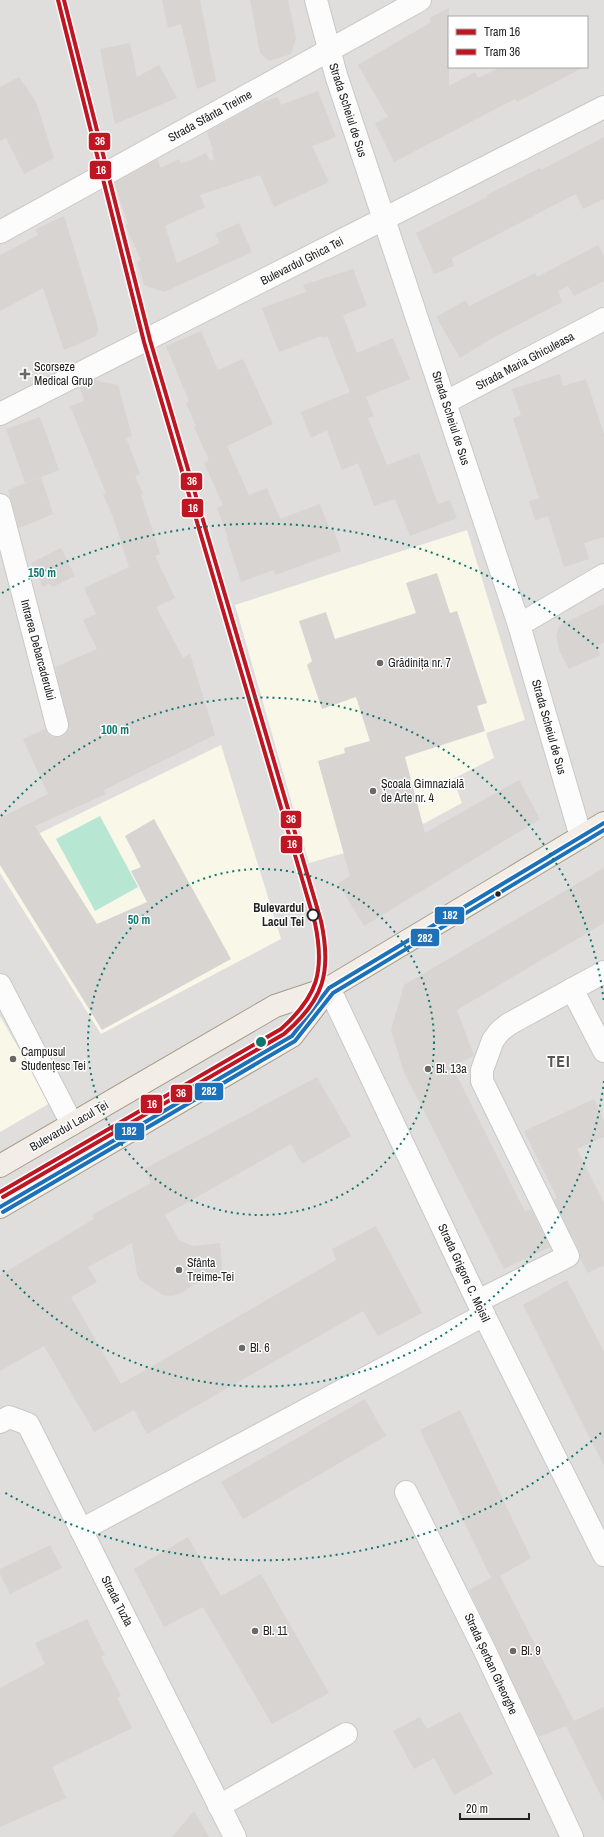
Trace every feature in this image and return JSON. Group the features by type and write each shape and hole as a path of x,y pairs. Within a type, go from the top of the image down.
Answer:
{"main road":[{"name":"Bulevardul Lacul Tei","path":"0,1166 275,1006 329,988 604,824"},
{"name":"Bulevardul Lacul Tei","path":"0,1206 292,1036 329,988"}],"street":[{"name":"Strada Scheiul de Sus","path":"316,0 329,51 519,625 581,837"},
{"name":"Strada Sfânta Treime","path":"0,232 420,0"},
{"name":"Bulevardul Ghica Tei","path":"0,414 604,107"},
{"name":"Strada Maria Ghiculeasa","path":"446,402 604,319"},
{"name":"Intrarea Debarcaderului","path":"0,505 57,725"},
{"path":"519,625 604,576"},
{"path":"81,1530 481,1308 568,1256 482,1081 482,1070 493,1040 500,1031 509,1024 604,972"},
{"path":"0,985 72,1124"},
{"name":"Strada Grigore C. Moisil","path":"329,988 481,1308 604,1555"},
{"path":"572,989 604,1051"},
{"name":"Strada Tuzla","path":"0,1422 9,1417 28,1424 235,1837"},
{"name":"Strada Șerban Gheorghe","path":"406,1492 485,1651 572,1837"},
{"path":"219,1806 346,1734"}],"shaded area":[{"path":"0,0 604,0 604,1837 0,1837"},
{"name":"Grădinița nr. 7","path":"467,530 525,720 486,733 494,758 453,779 462,803 425,823 389,833 391,840 309,863 235,605"},
{"path":"221,745 281,939 101,1034 0,873 0,855 42,832"},
{"name":"Campusul Studențesc Tei","path":"0,1016 50,1103 0,1132"}],"green space":[{"path":"100,816 138,887 95,911 56,839"}],"building":[{"path":"162,0 200,0 216,81 197,89 181,24 168,28"},
{"path":"250,0 288,0 296,38 291,54 269,61 260,53"},
{"path":"449,8 449,86 475,72 478,78 499,68 582,68 517,102 515,99 394,162 375,123 388,117 358,65 431,22 429,18"},
{"path":"130,43 137,77 159,65 177,98 115,124 100,49"},
{"path":"19,77 36,102 54,158 24,174 6,138 0,141 0,87"},
{"path":"318,91 336,137 312,146 329,182 274,207 260,175 200,195 205,207 165,226 177,263 220,243 215,234 239,223 252,252 164,292 144,285 137,262 141,260 125,225 128,224 114,183 157,159 161,168 179,159 181,164 206,153 210,161 214,159 213,150 207,132 259,103 278,97 281,105"},
{"path":"604,137 604,199 583,209 576,194 452,258 454,266 434,274 416,233 487,197 487,195 540,168 541,170"},
{"path":"64,216 98,330 96,336 64,350 43,288 0,311 0,255 38,235 36,229"},
{"path":"598,245 604,256 604,281 574,296 568,286 558,291 562,302 489,340 460,358 436,317 466,300 469,306 535,273 537,277"},
{"path":"353,269 367,306 343,315 357,353 393,338 410,379 366,397 374,416 368,418 387,465 419,453 438,504 450,500 457,518 410,536 395,499 374,506 358,463 342,470 327,430 311,438 301,412 350,392 327,336 323,338 322,336 279,352 262,308 306,292 303,285"},
{"path":"201,331 218,370 243,359 273,424 227,446 249,495 267,488 280,519 320,504 330,530 333,528 341,551 275,575 274,570 241,582 227,539 228,538 217,508 223,505 204,463 209,460 194,427 196,426 186,403 189,401 166,346"},
{"path":"560,374 563,386 586,379 604,434 604,537 584,543 589,559 564,567 548,516 535,520 529,501 539,498 513,418 521,415 512,389"},
{"path":"94,380 118,385 132,436 126,438 140,474 135,476 143,494 141,495 160,554 155,556 175,598 156,607 183,658 190,654 215,735 104,790 106,794 35,826 97,924 147,902 131,871 141,867 125,836 154,819 231,959 102,1030 0,865 0,818 48,794 23,739 45,729 48,734 53,737 60,737 66,734 69,728 55,667 97,649 83,620 96,614 84,588 129,567 113,517 103,494 106,493 70,406 84,401 80,387"},
{"path":"40,417 59,470 25,483 6,429"},
{"path":"41,477 53,514 19,528 8,490"},
{"path":"61,548 75,576 52,587 50,583 43,587 31,563"},
{"path":"437,573 450,613 457,611 487,703 477,706 485,731 405,757 425,833 519,780 540,819 364,926 338,883 350,876 318,761 345,753 344,748 370,741 356,697 322,709 307,665 312,661 299,621 326,612 335,639 416,613 406,583"},
{"path":"604,604 604,642 597,646 600,655 569,669 559,650 556,635 560,625"},
{"name":"Bl. 13a","path":"604,868 604,923 457,1010 474,1056 452,1066 525,1212 531,1209 550,1247 504,1269 404,1072 391,1030 404,985"},
{"path":"317,1077 351,1136 302,1164 291,1144 165,1215 179,1240 193,1246 220,1243 223,1280 196,1283 182,1293 172,1296 163,1295 140,1280 137,1274 132,1243 88,1267 97,1282 71,1297 121,1384 336,1260 332,1249 376,1226 422,1313 378,1336 363,1311 147,1434 134,1410 94,1432 44,1346 0,1371 0,1275 94,1219 92,1215 151,1183 144,1169"},
{"path":"594,1099 604,1121 604,1137 577,1149 604,1203 604,1265 588,1273 580,1258 579,1250 554,1200 557,1198 524,1131"},
{"path":"567,1280 604,1352 604,1466 523,1305"},
{"path":"365,1399 386,1436 243,1519 221,1482"},
{"name":"Bl. 9","path":"460,1410 531,1558 500,1576 574,1721 604,1707 604,1802 566,1726 539,1737 469,1590 491,1578 420,1430"},
{"name":"Bl. 11","path":"188,1537 221,1596 261,1574 329,1693 272,1724 203,1607 164,1627 134,1569"},
{"path":"50,1545 62,1568 10,1594 0,1574 0,1569"},
{"path":"87,1619 105,1655 101,1657 121,1696 117,1698 132,1728 52,1767 66,1798 0,1827 0,1688 45,1664 35,1643"},
{"path":"460,1712 493,1774 454,1795 434,1758 414,1769 393,1731 420,1717 427,1729"},
{"path":"194,1811 209,1837 172,1837"}],"tram line":[{"name":"16","path":"0,1192 281,1029 293,1017 311,994 316,982 319,955 315,923 144,342 58,0"},
{"name":"36","path":"3,1197 284,1034 298,1021 316,997 322,984 325,970 324,939 321,921 150,340 64,0"}],"transit line":[{"name":"182","path":"0,1207 292,1036 329,988 604,823"},
{"name":"282","path":"3,1212 295,1041 333,993 604,830"}],"place":[{"name":"Scorseze Medical Grup","path":"25,374"},
{"name":"Grădinița nr. 7","path":"380,663"},
{"name":"Școala Gimnazială de Arte nr. 4","path":"373,791"},
{"name":"Bulevardul Lacul Tei","path":"313,915"},
{"name":"Campusul Studențesc Tei","path":"13,1059"},
{"name":"Bl. 13a","path":"428,1069"},
{"name":"Sfânta Treime-Tei","path":"179,1270"},
{"name":"Bl. 6","path":"242,1348"},
{"name":"Bl. 11","path":"255,1631"},
{"name":"Bl. 9","path":"513,1651"}],"district":[{"name":"TEI","path":"559,1061"}]}
